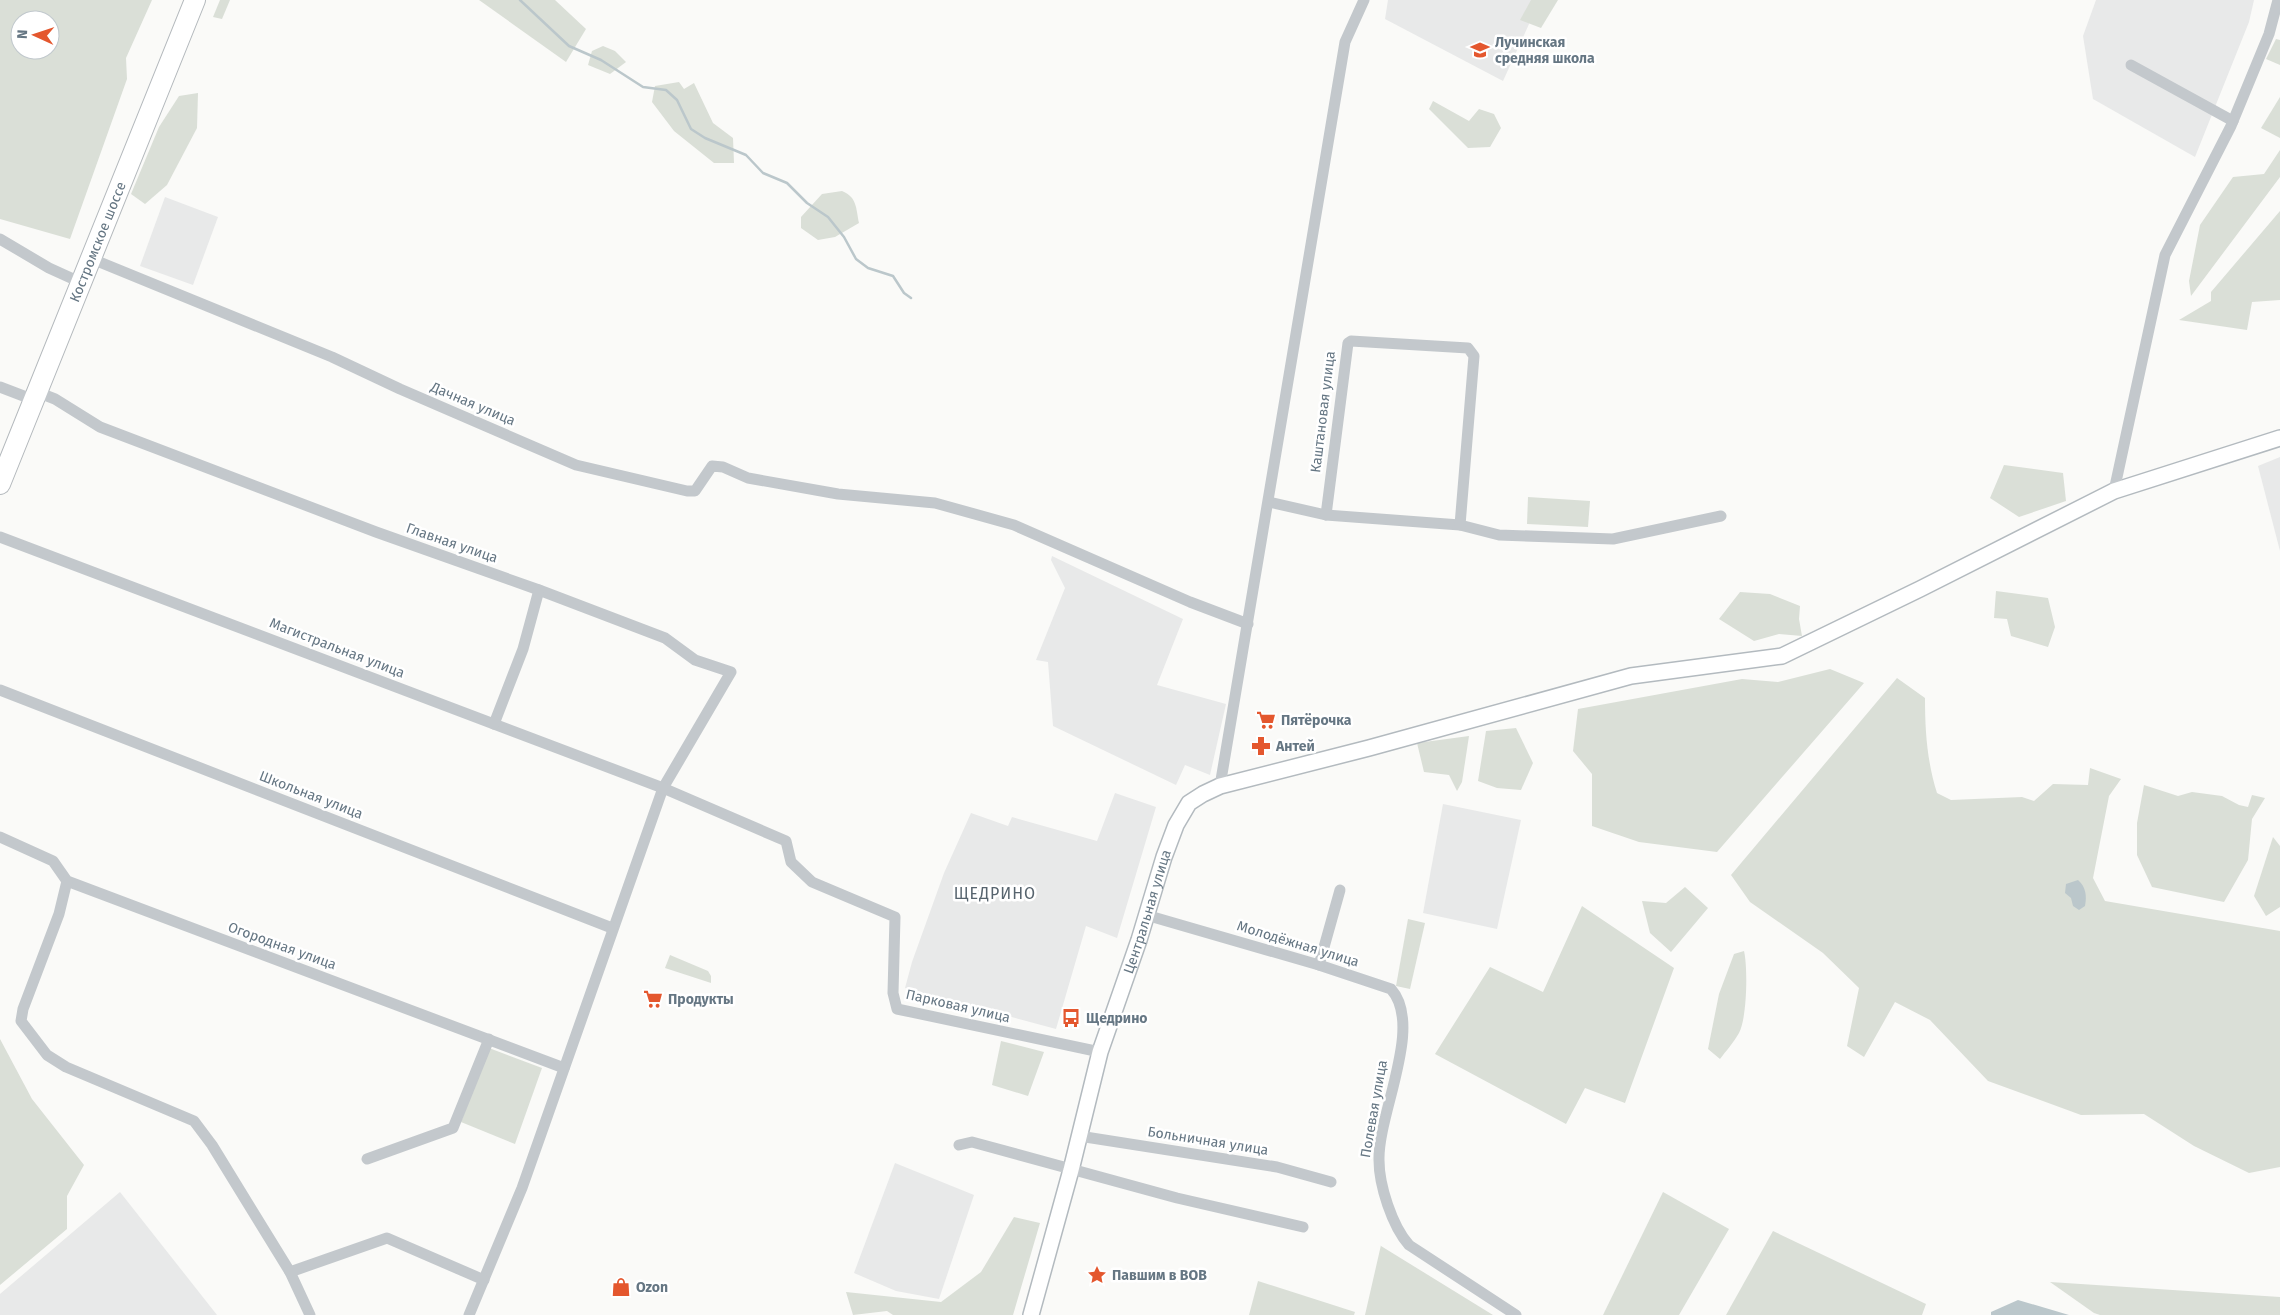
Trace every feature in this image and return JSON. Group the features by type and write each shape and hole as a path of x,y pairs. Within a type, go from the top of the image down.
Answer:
{"highway":[{"name":"Костромское шоссе","path":"0,484 195,0"}],"street":[{"path":"1220,786 1345,42 1364,0"},
{"path":"2114,491 2165,255 2233,122 2269,34 2278,0"},
{"path":"2269,34 2280,24"},
{"path":"2131,65 2233,122"},
{"path":"0,240 49,268 82,283"},
{"name":"Дачная улица","path":"92,259 332,357 400,389 576,465 696,491 712,466 723,468 748,478 846,495 935,503 1014,525 1190,602 1248,624"},
{"name":"Каштановая улица","path":"1326,515 1348,343 1351,341 1468,348 1474,356 1460,525"},
{"name":"Главная улица","path":"0,387 55,399 109,430 376,532 539,590 665,638 695,660 731,672 663,788"},
{"name":"Центральная улица","path":"1031,1315 1071,1170 1100,1052 1164,857 1189,803 1202,794 1220,786 1480,719 1632,676 1782,656 2114,491 2280,438"},
{"path":"1269,502 1326,515 1460,525 1499,535 1613,539 1721,516"},
{"name":"Магистральная улица","path":"0,537 663,788 786,841 791,862 812,882"},
{"path":"494,724 523,649 539,590"},
{"name":"Школьная улица","path":"0,690 612,928"},
{"path":"469,1315 522,1188 612,928 663,788"},
{"path":"0,837 53,861 67,881 59,914 23,1009 21,1021 47,1055 66,1067 194,1120 212,1145 290,1272 310,1315"},
{"name":"Огородная улица","path":"67,881 564,1068"},
{"name":"Парковая улица","path":"812,882 895,918 893,993 897,1009 1100,1052"},
{"path":"1319,965 1340,890"},
{"name":"Молодёжная улица","path":"1146,915 1319,965 1391,989 1402,1008 1403,1038"},
{"name":"Полевая улица","path":"1403,1038 1378,1158 1380,1172 1398,1230 1409,1245 1516,1315"},
{"path":"367,1159 453,1128 489,1039"},
{"name":"Больничная улица","path":"1079,1136 1277,1167 1331,1182"},
{"path":"959,1145 972,1142 1177,1198 1303,1227"},
{"path":"290,1272 387,1238 484,1280"}],"shaded area":[{"path":"0,0 152,0 126,58 127,79 70,239 0,219"},
{"path":"220,0 230,0 222,19 213,17"},
{"path":"479,0 555,0 586,29 566,62"},
{"name":"Лучинская средняя школа","path":"1388,0 1540,0 1503,81 1385,19"},
{"path":"1531,0 1558,0 1541,28 1520,20"},
{"path":"2096,0 2254,0 2249,22 2195,157 2093,99 2083,36"},
{"path":"2276,39 2280,40 2280,65 2266,59"},
{"path":"603,46 615,51 626,62 610,74 588,65 592,51"},
{"path":"679,82 684,89 694,83 713,123 733,138 734,163 714,163 674,131 652,102 655,86"},
{"path":"198,93 197,128 167,185 145,204 131,194 159,127 179,96"},
{"path":"2280,97 2280,138 2261,128"},
{"path":"1433,101 1469,121 1479,109 1494,114 1501,128 1490,147 1468,148 1429,109"},
{"path":"2280,150 2280,177 2191,296 2189,281 2200,225 2233,177 2264,174"},
{"path":"842,191 851,196 859,223 835,237 818,240 801,228 801,217 822,194"},
{"path":"165,197 218,217 193,285 140,266"},
{"path":"2280,211 2280,300 2252,302 2247,330 2179,320 2211,301 2211,292"},
{"path":"2280,457 2280,551 2258,466"},
{"path":"2004,465 2063,473 2066,501 2019,517 1990,498"},
{"path":"1528,497 1590,501 1588,527 1527,524"},
{"path":"1052,556 1183,619 1157,685 1226,704 1210,775 1185,765 1176,785 1053,726 1048,662 1036,660 1065,588 1051,560"},
{"path":"1996,591 2048,598 2055,627 2048,647 2011,636 2007,619 1994,618"},
{"path":"1740,592 1770,594 1800,606 1799,619 1802,636 1779,634 1754,641 1719,619"},
{"path":"1830,669 1864,683 1717,852 1639,842 1592,826 1592,774 1573,751 1578,709 1742,679 1778,682"},
{"path":"1897,678 1925,698 1927,746 1937,793 1951,800 2022,797 2034,801 2053,784 2088,785 2090,768 2121,779 2109,796 2093,878 2105,901 2280,931 2280,1167 2249,1173 2194,1146 2144,1114 2081,1115 1988,1081 1930,1020 1895,1002 1864,1057 1847,1046 1859,988 1823,953 1750,902 1731,875"},
{"path":"1516,728 1533,763 1521,790 1497,788 1478,781 1486,731"},
{"path":"1469,736 1462,782 1457,791 1449,775 1424,772 1417,743"},
{"path":"2144,785 2178,796 2192,792 2222,796 2239,805 2248,807 2252,795 2265,798 2252,819 2248,860 2224,902 2152,887 2137,855 2137,823"},
{"path":"1115,793 1156,807 1117,938 1086,926 1056,1029 905,988 912,962 944,873 971,813 1008,826 1012,817 1097,841"},
{"path":"1443,804 1521,820 1497,929 1423,913"},
{"path":"2273,837 2280,846 2280,907 2266,916 2254,896"},
{"path":"2078,880 2083,886 2086,895 2085,906 2079,910 2073,906 2071,898 2065,893 2066,884"},
{"path":"1685,887 1708,908 1671,952 1650,933 1642,901 1666,903"},
{"path":"1582,906 1674,968 1625,1103 1585,1088 1566,1124 1435,1054 1490,967 1543,992"},
{"path":"1408,919 1425,923 1410,989 1396,986"},
{"path":"1744,951 1746,993 1742,1026 1720,1059 1708,1049 1719,994 1734,954"},
{"path":"670,955 708,971 711,976 711,983 665,968"},
{"path":"0,1039 32,1099 84,1165 67,1196 67,1229 0,1285"},
{"path":"1001,1041 1044,1052 1028,1096 992,1085"},
{"path":"489,1048 542,1068 515,1144 461,1122"},
{"path":"895,1163 974,1195 939,1299 896,1291 854,1273"},
{"path":"120,1192 217,1315 0,1315 0,1294"},
{"path":"1663,1192 1729,1229 1679,1315 1603,1315"},
{"path":"1014,1217 1040,1223 1013,1315 893,1315 887,1311 853,1315 846,1292 941,1302 981,1272"},
{"path":"1773,1231 1926,1304 1922,1315 1726,1315"},
{"path":"1381,1246 1493,1315 1365,1315"},
{"path":"1258,1281 1355,1312 1354,1315 1249,1315"},
{"path":"2050,1282 2280,1297 2280,1315 2100,1315 2094,1313"},
{"path":"2018,1300 2069,1315 1991,1315 1991,1312"}],"waterway":[{"path":"520,0 569,46 601,60 643,87 666,90 677,100 691,129 705,138 746,155 763,173 787,183 807,203 828,217 844,237 856,259 868,268 893,276 904,293 911,298"}],"place":[{"name":"Лучинская средняя школа","path":"1480,50"},
{"name":"Пятёрочка","path":"1266,720"},
{"name":"Антей","path":"1261,746"},
{"name":"Продукты","path":"653,999"},
{"name":"Щедрино","path":"1071,1018"},
{"name":"Павшим в ВОВ","path":"1097,1275"},
{"name":"Ozon","path":"621,1287"}],"district":[{"name":"ЩЕДРИНО","path":"995,893"}]}
